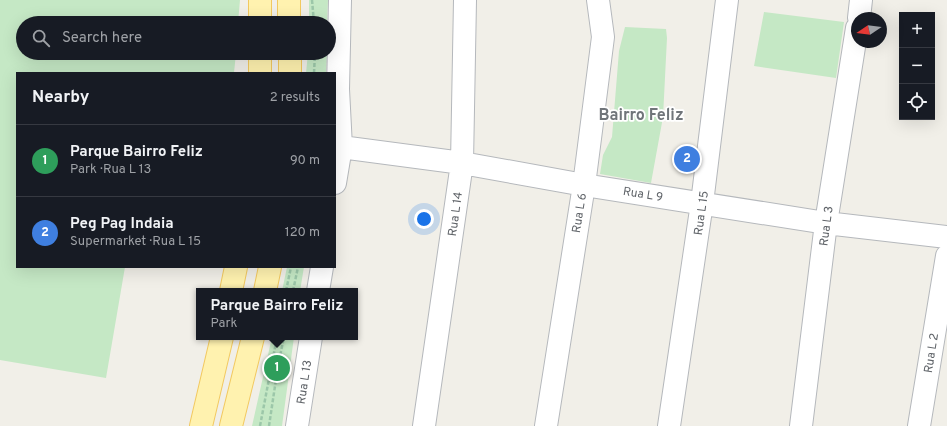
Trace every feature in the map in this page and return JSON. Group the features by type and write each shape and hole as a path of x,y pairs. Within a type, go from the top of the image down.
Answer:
{"main road":[{"path":"260,0 260,16"},
{"path":"289,0 289,16"},
{"path":"260,60 260,72"},
{"path":"290,60 290,72"},
{"path":"232,288 236,268"},
{"path":"258,268 271,288"},
{"path":"270,268 272,288"},
{"path":"201,426 221,340"},
{"path":"231,426 253,340"}],"street":[{"path":"336,177 341,147 338,89 340,0"},
{"name":"Rua L 14","path":"424,426 462,163 465,0"},
{"name":"Rua L 6","path":"546,426 584,185 603,37 598,0"},
{"name":"Rua L 15","path":"669,426 702,203 727,0"},
{"path":"860,12 862,0"},
{"name":"Rua L 3","path":"800,426 826,223 854,48"},
{"name":"Rua L 9","path":"341,147 462,163 584,185 826,223 947,237"},
{"name":"Rua L 2","path":"919,426 947,256"},
{"path":"318,288 322,268"},
{"name":"Rua L 13","path":"297,426 311,340"}],"path":[{"path":"312,0 313,16"},
{"path":"314,72 315,60"},
{"path":"274,288 290,268"},
{"path":"294,288 298,268"},
{"path":"260,426 276,340"},
{"path":"269,426 283,340"}],"green space":[{"path":"0,0 240,0 239,16 16,16 16,60 235,60 234,72 16,72 16,268 125,268 106,378 0,360"},
{"path":"309,0 328,0 327,16 309,16"},
{"path":"764,12 844,22 836,78 754,66"},
{"path":"625,27 666,29 667,38 663,117 651,183 600,174 603,155 612,137 619,51"},
{"path":"307,60 327,60 326,72 306,72"},
{"path":"287,268 304,268 300,288 283,288"},
{"path":"271,340 294,340 282,426 252,426"}],"place":[{"name":"Peg Pag Indaia","path":"687,159"},
{"name":"Parque Bairro Feliz","path":"277,368"}],"district":[{"name":"Bairro Feliz","path":"641,114"}]}
